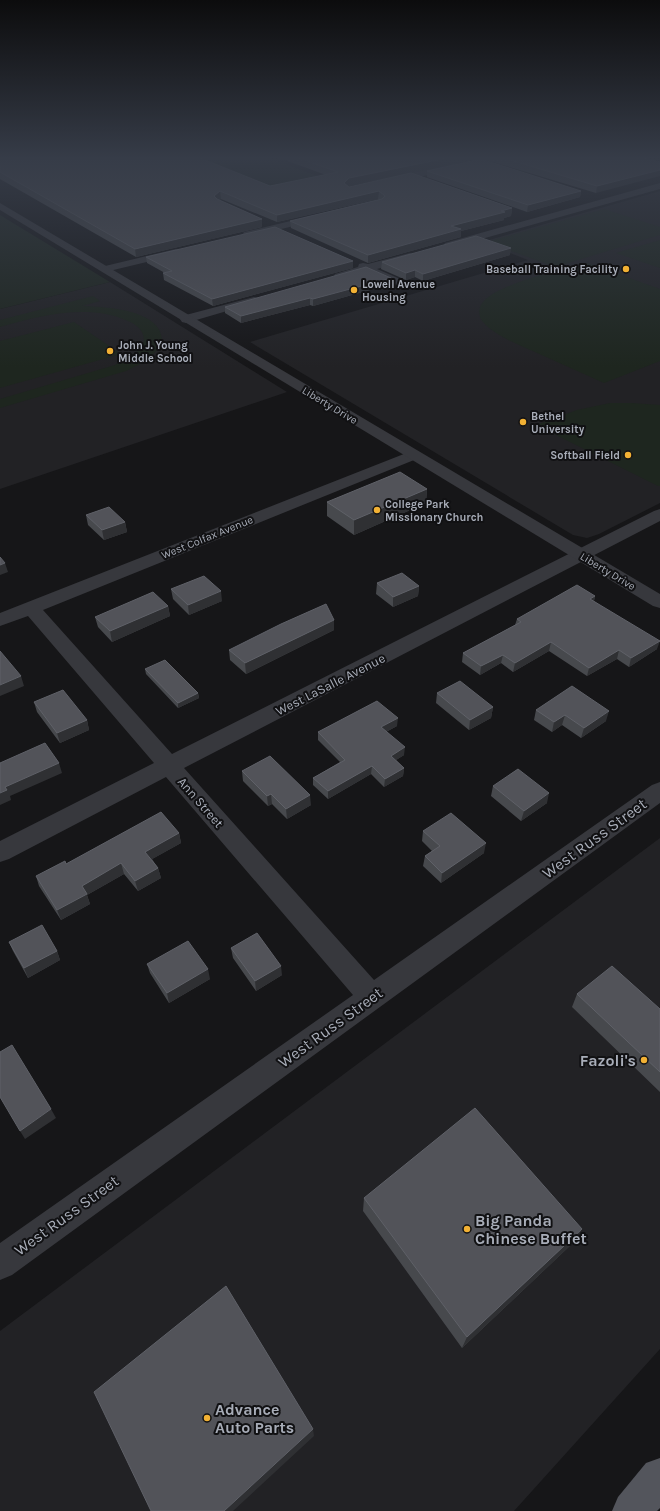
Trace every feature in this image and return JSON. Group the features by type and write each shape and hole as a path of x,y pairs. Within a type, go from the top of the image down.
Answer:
{"main road":[{"path":"632,1511 660,1477"}],"street":[{"name":"Liberty Drive","path":"34,227 414,456 660,602"},
{"path":"239,236 276,227 290,234"},
{"path":"441,247 514,227"},
{"path":"105,269 187,249"},
{"path":"331,278 419,254"},
{"path":"353,262 403,284"},
{"path":"186,319 266,296"},
{"name":"West Colfax Avenue","path":"0,620 414,456"},
{"name":"West LaSalle Avenue","path":"0,852 660,514"},
{"name":"Ann Street","path":"30,607 372,997"},
{"name":"West Russ Street","path":"0,1263 660,791"}],"shaded area":[{"path":"0,227 19,227 110,282 0,309"},
{"name":"Bethel University","path":"536,227 660,227 660,503 599,534 587,538 573,535 250,342 528,260 482,242"},
{"path":"542,227 660,227 660,235 555,267 487,242"},
{"path":"660,240 660,268 616,253"},
{"path":"587,263 660,289 660,361 604,383 507,339 488,327 481,320 479,312 481,304 492,295 503,289 532,278"},
{"name":"John J. Young Middle School","path":"110,282 287,392 0,489 0,309"},
{"path":"93,296 100,301 82,306 104,307 131,312 143,316 153,322 160,330 162,341 156,351 142,363 126,371 0,408 0,399 115,365 138,351 144,341 144,337 137,326 113,316 97,313 64,313 0,327 0,320"},
{"path":"74,322 121,354 0,388 0,341"},
{"name":"Softball Field","path":"610,403 660,405 660,486 536,425 577,410"},
{"path":"660,838 660,1349 514,1511 0,1511 0,1331"}],"building":[{"path":"96,227 230,227 135,249"},
{"path":"275,227 353,261 212,299 163,273 172,271 146,257"},
{"path":"303,227 453,227 461,229 368,255"},
{"path":"476,236 511,248 423,274 415,270 406,273 382,262"},
{"path":"366,267 391,278 313,299 310,298 241,316 225,307"},
{"path":"400,472 427,489 354,520 327,502"},
{"path":"109,507 125,522 102,530 86,515"},
{"path":"0,557 5,563 0,565"},
{"path":"402,573 419,586 393,597 377,583"},
{"path":"204,576 221,591 188,605 171,589"},
{"path":"577,585 595,596 590,599 660,641 631,658 619,650 589,668 551,642 515,663 503,655 481,666 463,653 521,622 517,619"},
{"path":"153,592 168,606 110,631 95,617"},
{"path":"326,604 334,620 245,663 229,650 281,624"},
{"path":"0,651 21,676 0,685"},
{"path":"165,660 198,693 178,703 145,669"},
{"path":"460,681 493,707 470,720 437,693"},
{"path":"572,686 609,711 584,728 565,715 554,722 536,710"},
{"path":"63,690 87,720 57,733 34,702"},
{"path":"377,701 398,718 381,727 405,747 391,756 404,768 385,779 372,766 328,791 313,778 345,760 318,732"},
{"path":"45,743 59,763 5,787 7,790 0,793 0,763"},
{"path":"270,756 310,795 286,809 271,794 267,796 242,771"},
{"path":"518,769 549,793 524,811 493,786"},
{"path":"161,812 179,833 145,852 158,868 135,881 121,863 82,886 87,894 57,910 36,876 65,861 66,864"},
{"path":"451,813 486,843 442,873 425,856 440,846 423,831"},
{"path":"42,925 57,951 24,968 9,942"},
{"path":"257,933 281,966 255,981 231,948"},
{"path":"188,941 208,969 167,993 147,964"},
{"name":"Fazoli's","path":"612,966 660,1009 660,1072 577,994"},
{"path":"12,1045 51,1109 20,1131 0,1097 0,1052"},
{"path":"475,1108 582,1229 467,1337 364,1198"},
{"name":"Advance Auto Parts","path":"226,1286 313,1429 224,1511 151,1511 94,1392"}],"place":[{"name":"Baseball Training Facility","path":"626,269"},
{"name":"Lowell Avenue Housing","path":"354,290"},
{"name":"John J. Young Middle School","path":"110,351"},
{"name":"Bethel University","path":"523,422"},
{"name":"Softball Field","path":"628,455"},
{"name":"College Park Missionary Church","path":"377,510"},
{"name":"Fazoli's","path":"644,1060"},
{"name":"Big Panda Chinese Buffet","path":"467,1229"},
{"name":"Advance Auto Parts","path":"207,1418"}]}
